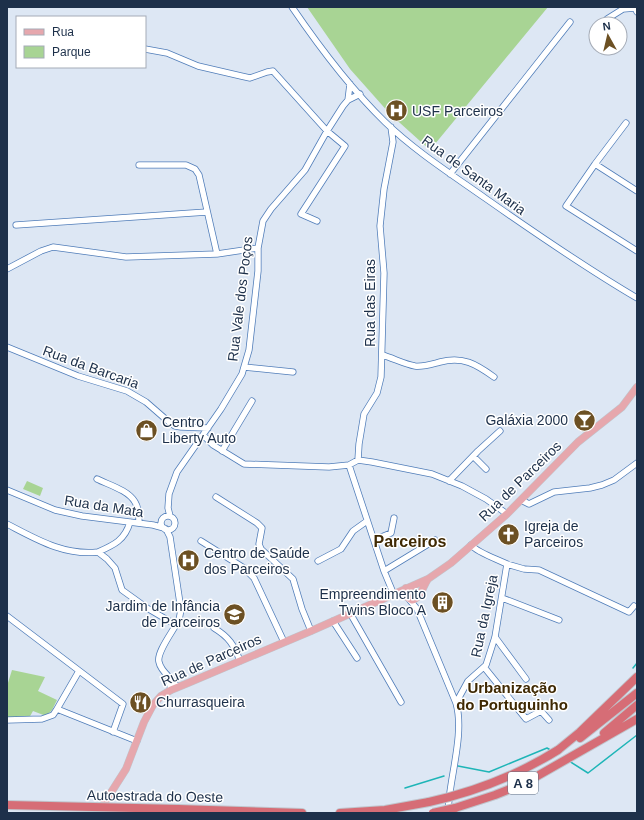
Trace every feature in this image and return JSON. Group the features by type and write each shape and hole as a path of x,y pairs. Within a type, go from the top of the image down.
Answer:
{"highway":[{"path":"578,736 637,677"},
{"name":"A 8","path":"340,813 385,810 429,802 455,796 490,784 525,768 558,750 637,693"},
{"name":"A 8","path":"434,813 475,802 540,775 586,748 637,706"},
{"path":"586,748 637,719"},
{"name":"Autoestrada do Oeste","path":"7,805 302,813"}],"main road":[{"name":"Rua de Parceiros","path":"415,585 428,579 450,563 506,514 578,442 622,407 637,387"},
{"path":"394,595 414,600 428,579"},
{"path":"408,598 406,588 415,585 419,588 419,594"},
{"name":"Rua de Parceiros","path":"98,813 126,769 144,722 153,705 162,696 174,689 394,595 406,588"}],"street":[{"name":"Rua de Santa Maria","path":"292,7 318,45 350,84 400,135 450,174 574,260 637,298"},
{"path":"611,16 623,9 635,8 637,12"},
{"path":"450,174 570,22"},
{"path":"146,49 167,53 198,66 250,78 273,71 327,131 344,146 301,214 317,221"},
{"name":"Rua Vale dos Poços","path":"348,100 350,84"},
{"name":"Rua Vale dos Poços","path":"166,518 169,494 177,472 232,392 242,374 249,350 258,271 258,248 261,229 266,215 305,170 343,106 348,100 360,94"},
{"path":"626,123 566,206 637,251"},
{"name":"Rua das Eiras","path":"358,460 364,414 376,393 381,377 384,263 380,226 384,189 393,142 391,127"},
{"path":"393,142 400,135"},
{"path":"595,164 637,191"},
{"path":"139,165 186,165 195,169 199,175 217,254"},
{"path":"16,225 207,212"},
{"path":"7,269 40,251 53,247 126,257 217,254 258,248"},
{"name":"Rua da Barcaria","path":"7,347 78,376 133,394 146,402 175,426 208,428"},
{"path":"382,355 414,366 429,365 460,359 468,361 494,378"},
{"path":"244,367 293,372"},
{"path":"222,451 252,401"},
{"path":"449,481 500,431"},
{"path":"203,435 213,445 244,464 329,467 349,465 358,460 432,474 462,486 506,514"},
{"path":"473,456 486,469"},
{"path":"521,500 529,504 554,492 590,488 602,485 614,480 637,464"},
{"path":"349,465 384,570 394,595"},
{"path":"97,479 131,497 136,502 139,524"},
{"name":"Rua da Mata","path":"7,490 55,510 82,516 153,525 165,529"},
{"path":"216,497 257,523 262,528 259,544 260,549 293,579 302,610 311,631"},
{"path":"170,537 175,521 166,518 162,524 170,537 181,610 179,619 158,659 163,672 175,683 174,689"},
{"name":"Rua da Mata","path":"153,525 166,518"},
{"path":"374,540 391,533 394,518"},
{"path":"318,561 341,548 354,531 368,521"},
{"path":"7,524 65,551 88,554 98,552 109,547 125,536 130,522"},
{"path":"165,529 173,528"},
{"path":"384,570 435,540"},
{"path":"201,541 244,568 254,578 284,642"},
{"name":"Rua da Igreja","path":"456,703 468,681 486,665 494,637 507,564 490,555 477,551 470,545"},
{"path":"98,552 115,568 122,590 147,608 176,625"},
{"path":"507,564 524,569 539,570 629,612 634,606"},
{"path":"417,609 419,594"},
{"path":"408,598 417,609 456,703 458,719 457,740 448,813"},
{"path":"502,598 559,620"},
{"path":"350,613 401,702"},
{"path":"7,616 123,704 113,732"},
{"path":"333,621 357,658"},
{"path":"214,628 223,634 234,646 240,661"},
{"path":"494,637 526,679"},
{"path":"484,667 526,719 541,710 549,720"},
{"path":"7,720 42,719 53,715 79,670"},
{"path":"57,709 137,741"}],"green space":[{"path":"307,7 548,7 430,150 390,114 350,69"},
{"path":"27,481 43,488 40,496 23,489"},
{"path":"12,670 45,677 38,691 57,700 52,710 46,716 33,711 29,718 7,718 7,686"}],"waterway":[{"path":"633,668 637,663"},
{"path":"569,761 588,773 637,735"},
{"path":"458,766 489,772 547,748 552,751"},
{"path":"405,788 444,776"}],"place":[{"name":"USF Parceiros","path":"397,111"},
{"name":"Galáxia 2000","path":"584,420"},
{"name":"Centro Liberty Auto","path":"147,430"},
{"name":"Igreja de Parceiros","path":"509,534"},
{"name":"Centro de Saúde dos Parceiros","path":"188,561"},
{"name":"Empreendimento Twins Bloco A","path":"442,602"},
{"name":"Jardim de Infância de Parceiros","path":"235,614"},
{"name":"Churrasqueira","path":"140,702"}],"district":[{"name":"Parceiros","path":"410,541"},
{"name":"Urbanização do Portuguinho","path":"512,696"}]}
